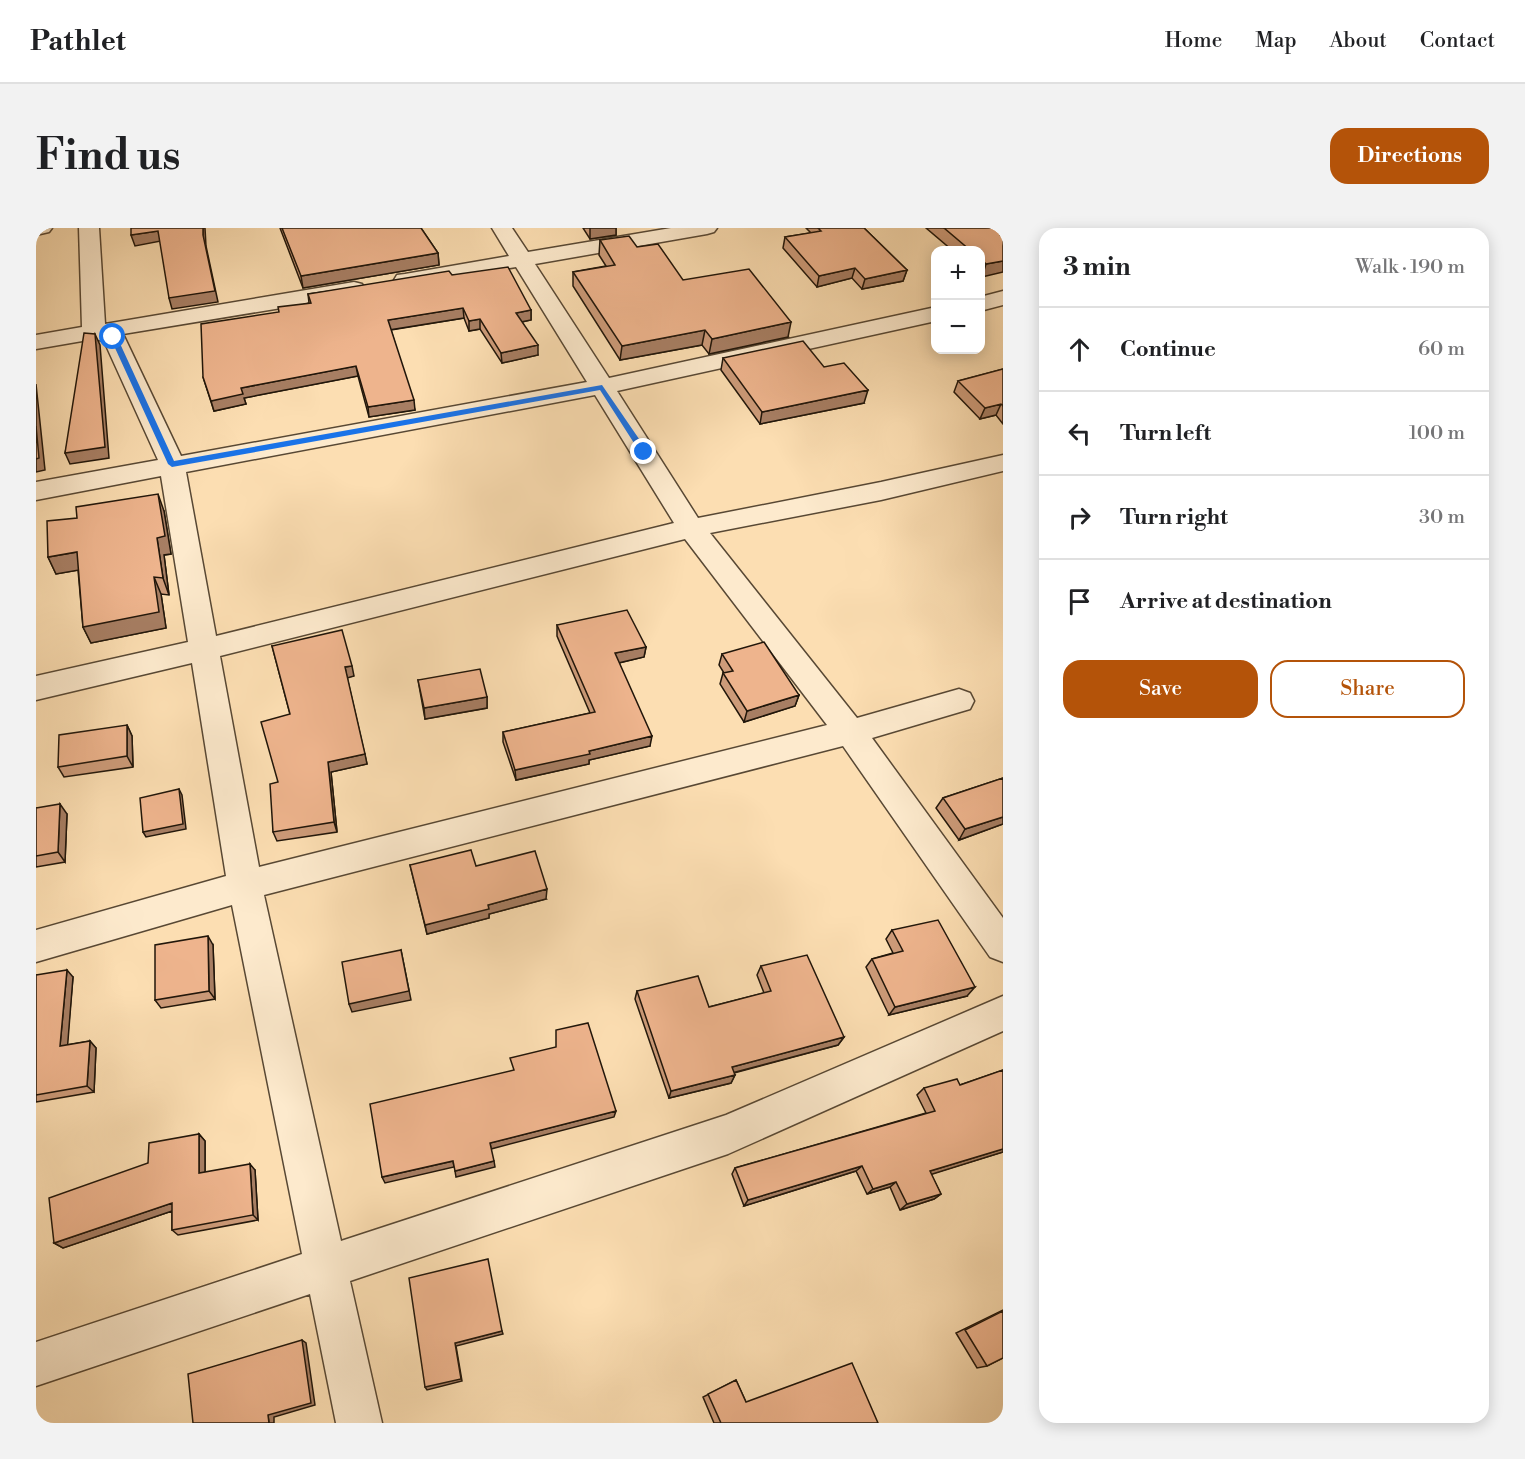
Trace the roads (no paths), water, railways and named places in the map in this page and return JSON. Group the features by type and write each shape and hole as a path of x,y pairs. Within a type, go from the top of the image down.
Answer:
{"street":[{"path":"36,229 42,228"},
{"path":"89,228 94,332"},
{"path":"502,228 691,528 850,732 1003,946"},
{"path":"36,342 707,228"},
{"path":"985,303 1003,298"},
{"path":"36,491 172,464 602,387 931,315"},
{"path":"94,332 113,337 172,464 206,649 245,886 358,1423"},
{"path":"36,688 206,649 691,528 881,491 1003,464"},
{"path":"36,946 245,886 850,732 959,701"},
{"path":"36,1364 728,1134 1003,1013"}]}
